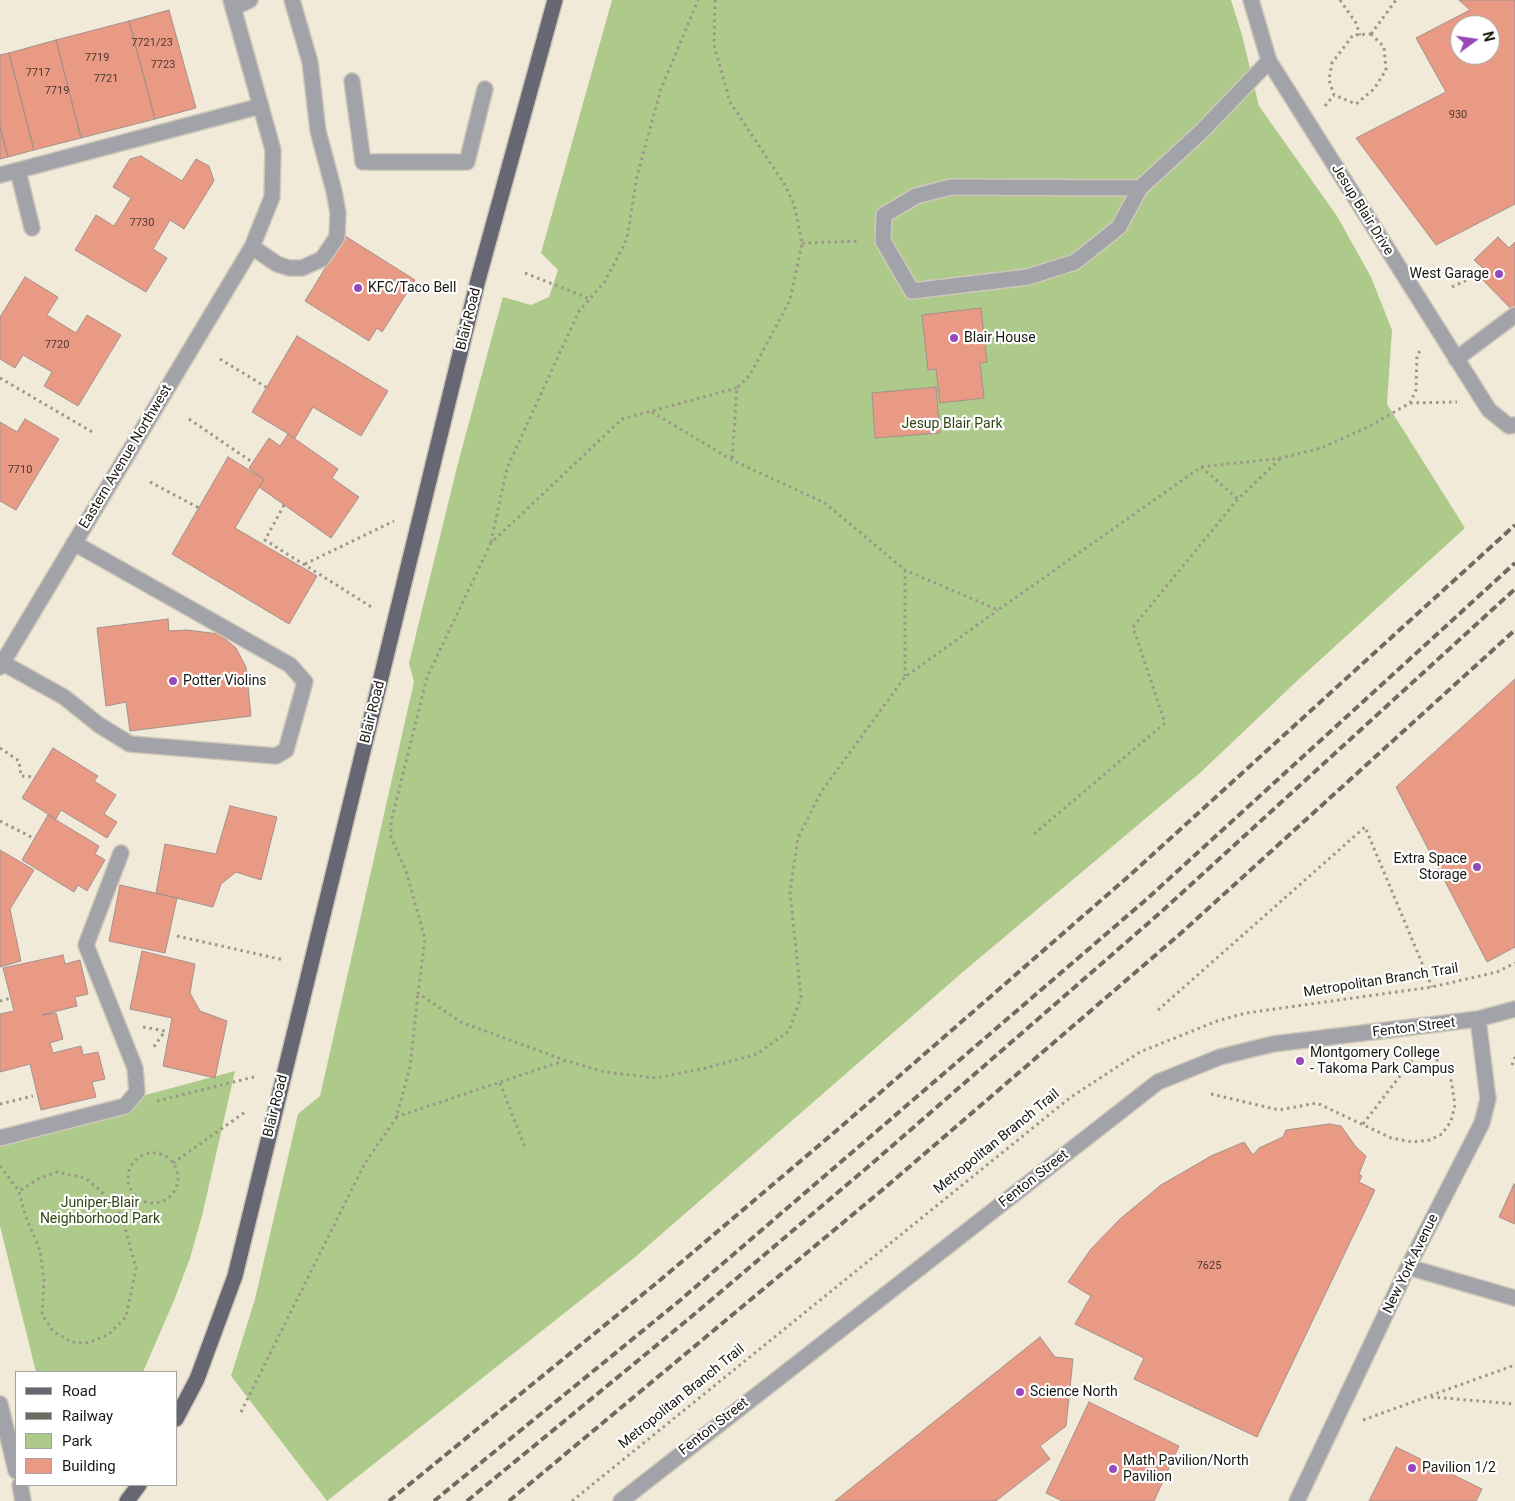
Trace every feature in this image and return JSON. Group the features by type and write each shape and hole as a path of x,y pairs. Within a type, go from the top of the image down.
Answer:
{"main road":[{"name":"Blair Road","path":"178,1415 197,1379 235,1276 478,280 554,0"},
{"path":"128,1501 138,1486"}],"street":[{"path":"232,4 250,0"},
{"path":"252,247 278,264 289,268 302,268 322,259 337,237 338,213 318,131 310,62 292,0"},
{"name":"Jesup Blair Drive","path":"1251,0 1269,61 1489,410 1509,426 1515,425"},
{"name":"Eastern Avenue Northwest","path":"1,665 252,247 272,196 273,150 232,4"},
{"path":"1140,188 951,187 916,196 884,215 884,241 912,291 1028,277 1075,262 1119,227 1140,188 1202,131 1269,61"},
{"path":"352,81 362,162 467,162 486,89"},
{"path":"0,176 262,106"},
{"path":"18,171 32,228"},
{"path":"1456,359 1515,315"},
{"path":"1,665 64,697 99,725 130,744 276,756 286,750 305,682 290,665 74,542"},
{"path":"0,1138 125,1106 137,1092 135,1068 86,945 121,853"},
{"name":"Fenton Street","path":"621,1501 1158,1082 1220,1057 1273,1044 1478,1020 1515,1009"},
{"name":"New York Avenue","path":"1297,1501 1408,1267 1484,1115 1488,1099 1478,1020"},
{"path":"1408,1267 1515,1298"},
{"path":"0,1404 5,1450 15,1469"},
{"path":"20,1486 24,1501"}],"path":[{"path":"241,1412 365,1163 396,1118 410,1067 425,939 406,872 391,837 391,822 427,677 491,543 506,468 580,311 604,283 627,239 636,176 661,89 698,0"},
{"path":"491,543 622,419 737,388 750,375 790,300 802,242 794,204 785,185 730,102 714,45 715,0"},
{"path":"1340,0 1356,23 1360,35"},
{"path":"1371,34 1384,47 1386,70 1374,89 1356,104 1334,95 1329,80 1332,63 1353,35 1371,34 1395,1"},
{"path":"1322,109 1334,95"},
{"path":"802,242 884,241"},
{"path":"1452,287 1486,271"},
{"path":"525,273 590,299"},
{"path":"1410,403 1416,390 1417,355 1426,344"},
{"path":"220,358 266,387"},
{"path":"0,378 94,433"},
{"path":"732,460 737,388"},
{"path":"418,992 461,1022 564,1060 605,1072 656,1078 706,1068 757,1054 789,1031 801,997 790,892 798,838 821,792 905,677 1201,467 1282,458 1321,448 1368,427 1410,403 1463,401"},
{"path":"651,412 732,460 825,503 905,570 998,610"},
{"path":"189,419 252,462"},
{"path":"1034,834 1165,723 1132,627 1238,499 1282,458"},
{"path":"1201,467 1238,499"},
{"path":"150,482 199,508"},
{"path":"284,505 265,540 306,564 373,608"},
{"path":"306,564 394,522"},
{"path":"905,570 905,677"},
{"path":"0,748 19,761 21,776 35,777"},
{"path":"0,821 35,839"},
{"path":"1158,1010 1365,827 1432,986"},
{"path":"177,936 284,960"},
{"name":"Metropolitan Branch Trail","path":"572,1501 1071,1097 1140,1052 1217,1021 1246,1013 1432,986 1497,972 1515,963"},
{"path":"0,1001 11,998"},
{"path":"1363,1124 1416,1054"},
{"path":"1512,1064 1515,1057"},
{"path":"1211,1094 1279,1110 1317,1103 1391,1138 1413,1142 1430,1140 1442,1134 1451,1120 1455,1105 1450,1073 1436,1059"},
{"path":"396,1118 500,1084 564,1060"},
{"path":"125,1106 189,1094 254,1077"},
{"path":"500,1084 526,1150"},
{"path":"0,1104 33,1096"},
{"path":"174,1163 245,1112"},
{"path":"149,1153 158,1153 174,1163 178,1174 177,1186 168,1198 163,1201 148,1203 140,1200 133,1194 129,1188 128,1171 137,1158 149,1153"},
{"path":"0,1166 19,1191 25,1215 40,1250 44,1281 42,1314 53,1331 72,1342 88,1343 109,1334 126,1318 136,1268 122,1217 101,1191 85,1178 57,1172 38,1179 19,1191"},
{"path":"116,1208 133,1194"},
{"path":"1362,1420 1515,1365"},
{"path":"1428,1397 1515,1404"}],"green space":[{"name":"Jesup Blair Park","path":"612,0 1231,0 1242,35 1259,106 1337,216 1371,277 1392,330 1387,404 1465,528 1298,680 1201,772 964,971 634,1258 327,1501 231,1376 255,1299 298,1114 320,1096 414,682 409,663 457,467 493,333 503,297 531,305 549,297 558,270 541,253"},
{"name":"Juniper-Blair Neighborhood Park","path":"235,1071 202,1216 190,1258 143,1371 36,1371 0,1226 0,1134"}],"building":[{"path":"1459,0 1515,0 1515,204 1436,245 1356,138 1446,92 1416,38 1450,20 1450,65 1500,65 1500,15 1460,15 1470,10"},
{"path":"169,10 196,108 155,119 129,21"},
{"path":"129,21 155,119 81,138 56,40"},
{"path":"56,40 81,138 34,150 9,53"},
{"path":"9,53 34,150 8,157 0,127 0,55"},
{"path":"0,127 8,157 0,159"},
{"path":"141,156 182,181 196,159 209,166 214,181 184,229 170,220 153,249 167,258 146,292 75,250 96,215 114,226 131,198 113,187 130,159"},
{"path":"345,236 415,280 382,332 377,328 369,341 305,301"},
{"name":"West Garage","path":"1498,237 1509,248 1515,242 1515,313 1480,277 1486,271 1474,260"},
{"path":"25,277 58,297 47,315 76,333 87,315 121,335 78,406 44,386 52,372 23,355 15,368 0,359 0,317"},
{"name":"Blair House","path":"981,308 987,362 980,363 984,398 940,403 936,369 928,370 922,315"},
{"path":"297,336 388,391 361,436 313,407 295,438 252,412"},
{"path":"936,387 940,433 875,438 872,393"},
{"path":"25,419 59,439 16,510 0,501 0,422 17,432"},
{"path":"288,434 338,469 332,478 359,497 331,538 259,487 264,479 249,468 269,438 280,446"},
{"path":"228,457 264,479 235,528 317,576 289,624 172,554"},
{"path":"168,619 169,631 187,630 219,634 236,648 246,667 251,716 130,731 126,702 106,706 97,628"},
{"name":"Extra Space Storage","path":"1515,679 1515,947 1487,962 1396,787"},
{"path":"53,748 98,776 94,781 116,795 104,814 117,822 107,838 61,810 56,819 22,798"},
{"path":"230,806 277,817 261,880 236,872 221,884 213,907 156,893 165,844 216,854"},
{"path":"48,815 99,846 95,854 105,860 87,891 78,885 74,892 22,860"},
{"path":"0,850 34,870 10,909 21,961 0,967"},
{"path":"120,885 177,898 165,953 109,941"},
{"path":"142,951 195,964 190,993 200,1011 227,1021 215,1078 163,1066 172,1018 130,1009"},
{"path":"63,955 65,964 80,960 88,994 75,997 77,1006 42,1015 56,1013 63,1039 50,1043 53,1053 81,1046 83,1055 98,1052 105,1079 92,1082 96,1097 41,1110 30,1064 0,1072 0,1014 14,1011 3,968"},
{"path":"1329,1124 1341,1126 1356,1147 1366,1156 1359,1174 1362,1176 1359,1182 1375,1190 1257,1437 1134,1379 1144,1358 1075,1324 1091,1296 1068,1282 1091,1249 1120,1219 1161,1185 1211,1156 1244,1142 1253,1155 1259,1148 1283,1137 1286,1130"},
{"path":"1515,1185 1515,1224 1499,1217"},
{"name":"Science North","path":"1040,1337 1055,1357 1073,1359 1066,1426 1040,1446 1050,1459 996,1501 835,1501"},
{"name":"Math Pavilion/North Pavilion","path":"1089,1402 1179,1446 1154,1501 1062,1501 1046,1493"},
{"name":"Pavilion 1/2","path":"1396,1447 1482,1489 1476,1501 1369,1501"}],"railway":[{"path":"389,1501 659,1281 836,1131 1129,876 1515,525"},
{"path":"434,1501 678,1302 1148,898 1515,563"},
{"path":"467,1501 691,1317 869,1166 1161,912 1515,589"},
{"path":"509,1501 887,1186 1180,934 1515,630"}],"place":[{"name":"West Garage","path":"1499,274"},
{"name":"KFC/Taco Bell","path":"358,288"},
{"name":"Blair House","path":"954,338"},
{"name":"Potter Violins","path":"173,681"},
{"name":"Extra Space Storage","path":"1477,867"},
{"name":"Montgomery College - Takoma Park Campus","path":"1300,1061"},
{"name":"Science North","path":"1020,1392"},
{"name":"Pavilion 1/2","path":"1412,1468"},
{"name":"Math Pavilion/North Pavilion","path":"1113,1469"}]}
